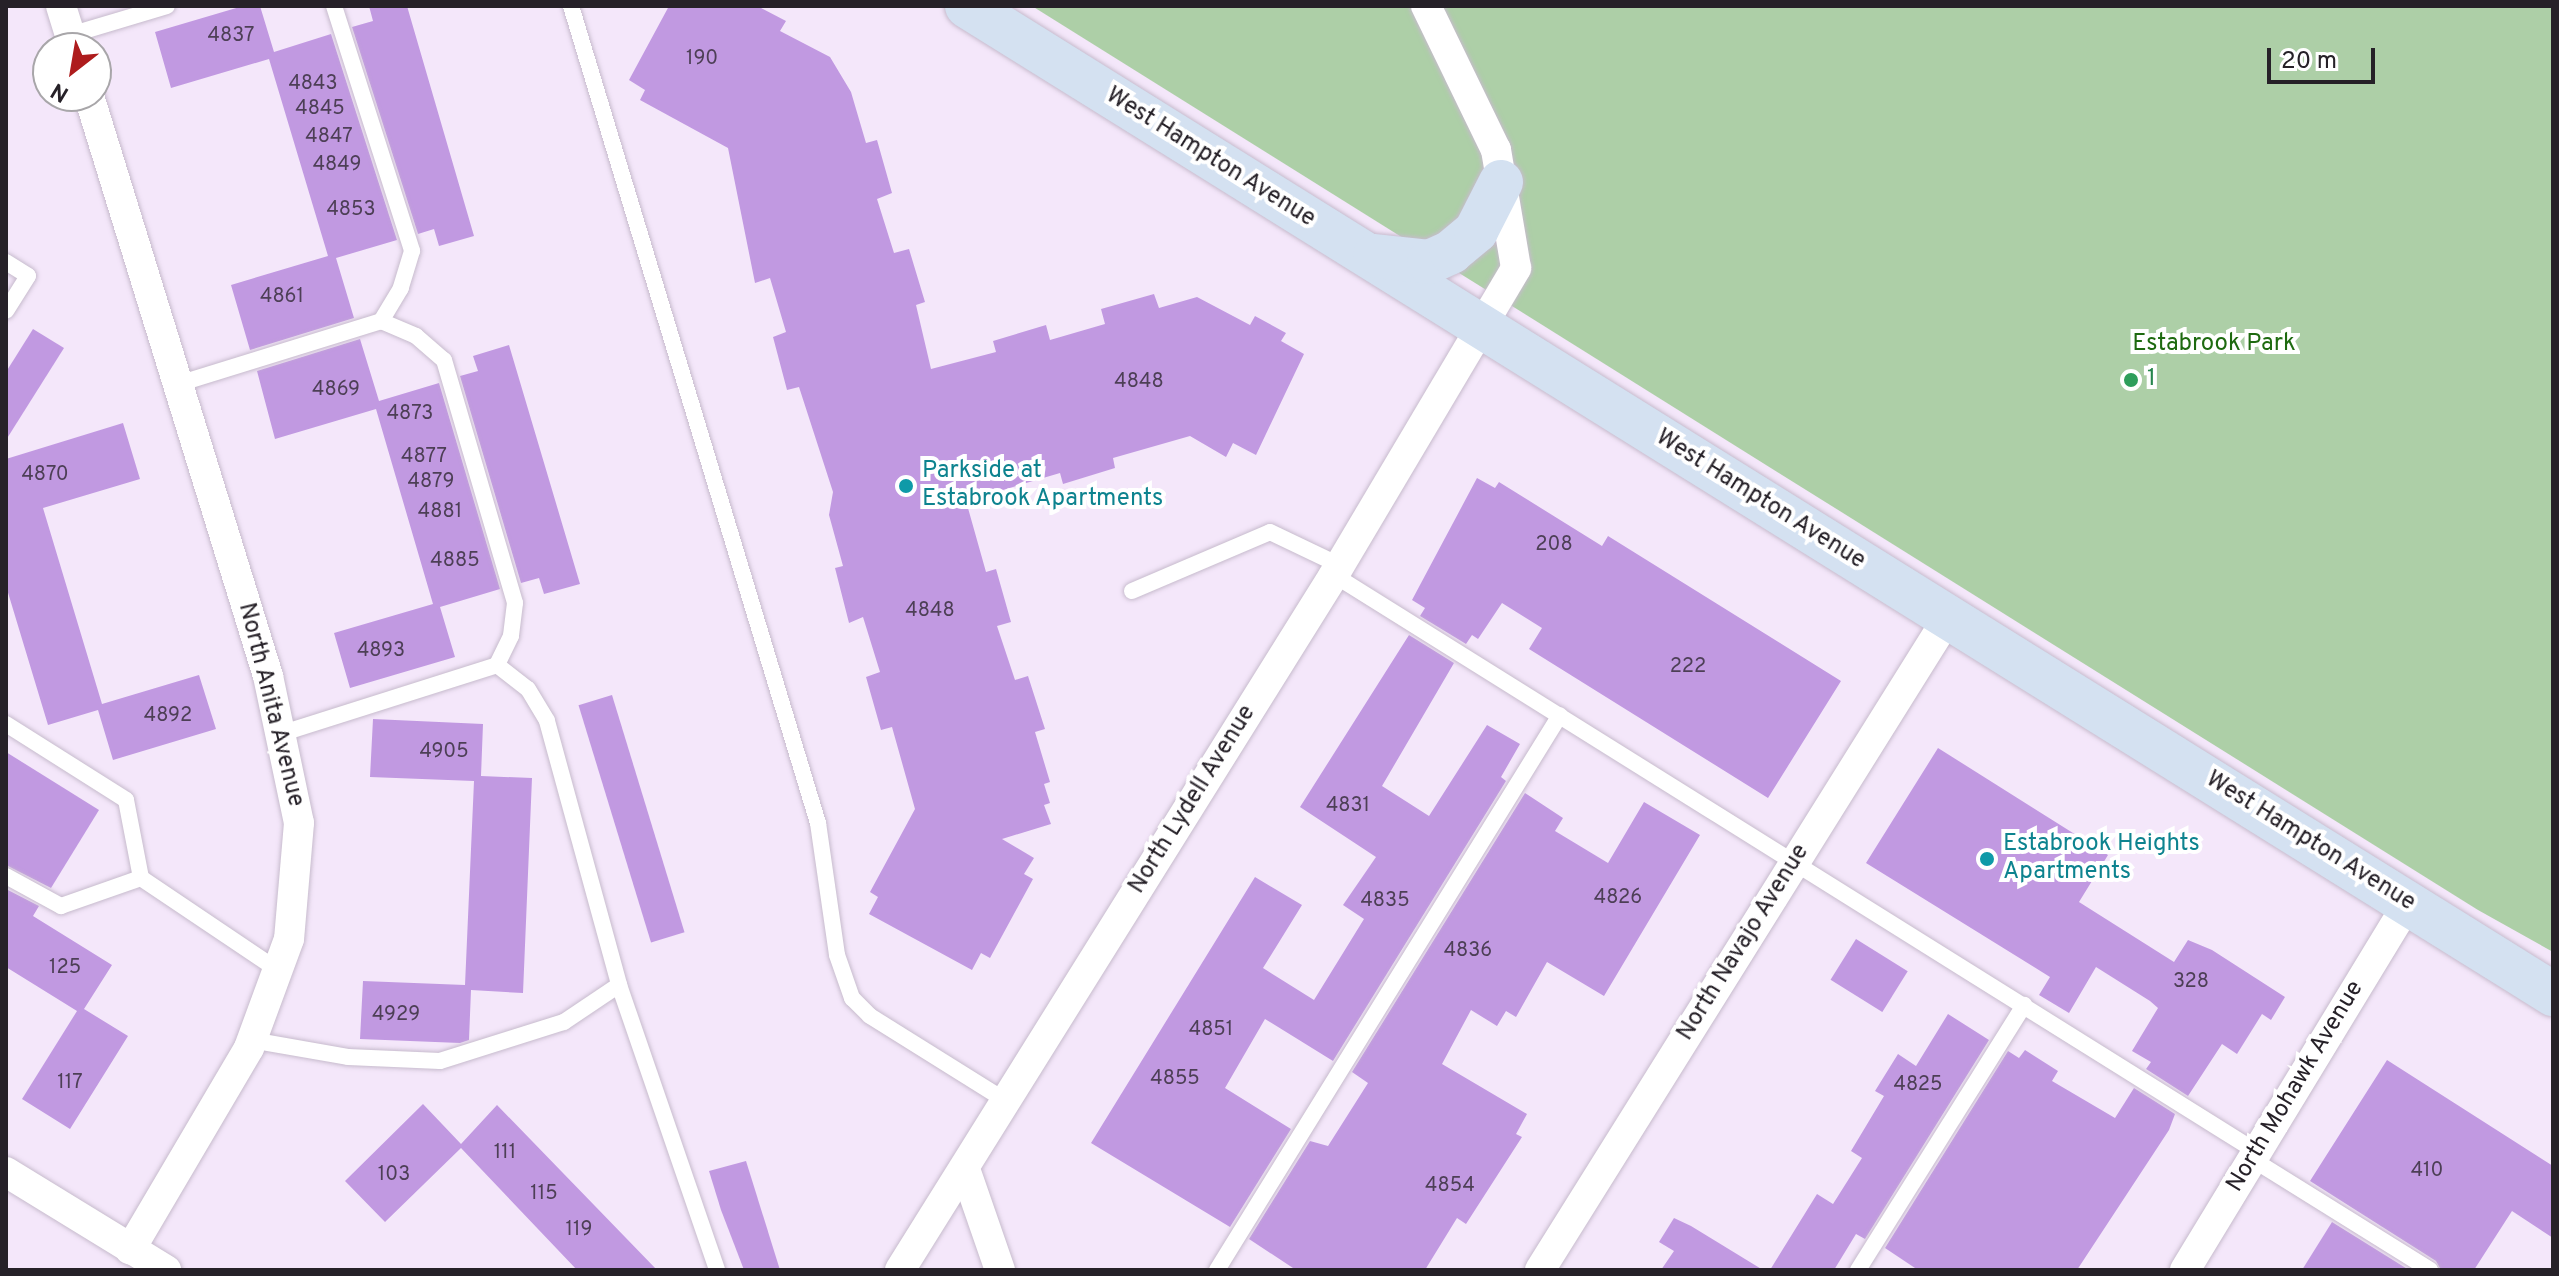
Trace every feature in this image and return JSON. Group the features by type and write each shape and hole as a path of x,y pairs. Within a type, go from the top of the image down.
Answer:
{"main road":[{"name":"West Hampton Avenue","path":"967,6 2553,994"},
{"path":"1358,250 1390,261 1429,262 1451,252 1476,231 1501,182"}],"street":[{"path":"61,6 69,32"},
{"name":"North Lydell Avenue","path":"900,1270 1336,570 1516,268 1496,150 1426,6"},
{"name":"North Anita Avenue","path":"94,112 178,384 280,734 299,823 289,939 251,1040 130,1250"},
{"name":"North Navajo Avenue","path":"1540,1270 1949,616"},
{"name":"North Mohawk Avenue","path":"2185,1270 2408,903"},
{"path":"965,1169 1000,1270"},
{"path":"6,1172 166,1270"}],"lane":[{"path":"98,32 167,6"},
{"path":"334,6 412,251 401,288 381,321"},
{"path":"571,6 818,823 837,955 852,998 870,1016 1006,1101"},
{"path":"6,262 28,276 6,311"},
{"path":"178,384 381,321 416,336 444,360 515,603 511,636 497,665 280,734"},
{"path":"1132,591 1270,532 1336,570 1560,715 2024,1005 2430,1270"},
{"path":"497,665 528,689 547,721 619,985 717,1270"},
{"path":"1217,1270 1560,715"},
{"path":"6,724 126,800 141,878 278,970"},
{"path":"6,876 61,906 141,878"},
{"path":"251,1040 348,1057 440,1061 564,1022 619,985"},
{"path":"1858,1270 2024,1005"}],"green space":[{"name":"Estabrook Park","path":"1032,6 2553,6 2553,952 2478,910"}],"building":[{"path":"243,6 260,6 274,52 331,34 397,240 336,258 354,318 250,350 231,285 328,256 269,59 171,88 155,32"},
{"path":"369,6 407,6 474,236 439,246 434,229 418,234 352,27 373,21"},
{"name":"Parkside at Estabrook Apartments","path":"669,6 757,6 786,21 780,31 830,57 851,92 866,143 877,140 892,193 877,199 894,253 909,249 925,302 916,305 931,369 996,352 993,341 1046,325 1050,340 1105,324 1101,309 1154,294 1159,308 1197,297 1250,325 1255,316 1286,333 1281,341 1304,354 1256,455 1233,443 1226,457 1190,436 1113,458 1115,468 1063,484 1060,473 966,501 986,572 996,569 1011,622 997,626 1015,680 1028,676 1045,729 1035,732 1050,782 1044,784 1050,803 1044,805 1051,824 1002,839 1034,858 1024,874 1033,879 990,958 981,953 972,970 869,914 878,897 870,892 915,809 892,727 881,730 866,677 880,672 863,617 849,623 835,568 843,566 829,515 833,492 799,387 787,390 773,337 786,332 770,278 755,283 728,148 640,100 645,90 629,80"},
{"path":"33,329 64,348 6,440 6,372"},
{"path":"360,339 379,401 439,383 500,589 440,607 455,657 350,688 334,633 433,604 376,409 275,439 257,371"},
{"path":"509,345 580,584 544,594 539,578 521,583 460,376 478,371 473,356"},
{"path":"123,423 140,479 43,508 102,704 199,675 216,729 113,760 98,710 48,725 6,586 6,459"},
{"path":"1477,478 1495,488 1499,482 1602,546 1608,536 1841,681 1768,798 1529,649 1542,628 1502,603 1478,639 1472,635 1466,644 1420,616 1425,608 1412,600"},
{"path":"1409,635 1454,663 1382,786 1429,816 1487,725 1520,744 1501,777 1506,781 1333,1061 1265,1019 1225,1088 1291,1129 1230,1227 1091,1143 1255,877 1302,905 1263,968 1314,1000 1364,919 1343,905 1376,857 1300,807"},
{"path":"612,695 685,932 651,942 579,705"},
{"path":"373,719 483,724 481,776 532,778 523,993 471,990 469,1040 460,1043 360,1039 363,981 465,985 474,781 370,777"},
{"path":"1938,748 2108,855 2079,902 2174,962 2188,940 2212,950 2285,997 2271,1020 2262,1014 2237,1054 2222,1044 2188,1096 2146,1069 2151,1062 2132,1051 2158,1008 2150,1001 2096,967 2069,1013 2039,995 2050,977 1866,863"},
{"path":"6,752 99,810 51,888 6,865"},
{"path":"1525,793 1563,818 1555,831 1608,863 1644,802 1700,835 1604,996 1547,962 1516,1017 1506,1011 1497,1026 1471,1010 1442,1064 1527,1114 1516,1134 1522,1137 1466,1224 1457,1218 1425,1270 1296,1270 1249,1239 1310,1141 1328,1146 1368,1083 1352,1072"},
{"path":"6,889 39,906 33,916 112,965 84,1009 128,1036 70,1129 22,1099 77,1011 6,967"},
{"path":"1856,939 1908,971 1882,1012 1831,980"},
{"path":"1948,1014 1989,1040 1865,1239 1856,1234 1834,1270 1770,1270 1817,1194 1833,1204 1862,1158 1851,1151 1884,1096 1875,1091 1898,1054 1916,1066"},
{"path":"2025,1050 2058,1071 2052,1081 2115,1118 2134,1088 2175,1114 2169,1130 2077,1270 1918,1270 1885,1248 2008,1051 2019,1058"},
{"path":"2387,1060 2553,1166 2553,1238 2512,1211 2474,1270 2441,1270 2436,1261 2310,1181"},
{"path":"423,1104 461,1144 497,1105 657,1270 577,1270 461,1148 385,1222 345,1181"},
{"path":"746,1161 780,1270 744,1270 721,1210 709,1171"},
{"path":"1674,1218 1763,1270 1661,1270 1674,1251 1659,1242"},
{"path":"2332,1222 2409,1270 2302,1270"}],"place":[{"name":"1","path":"2131,380"},
{"name":"Parkside at Estabrook Apartments","path":"906,486"},
{"name":"Estabrook Heights Apartments","path":"1987,859"}]}
